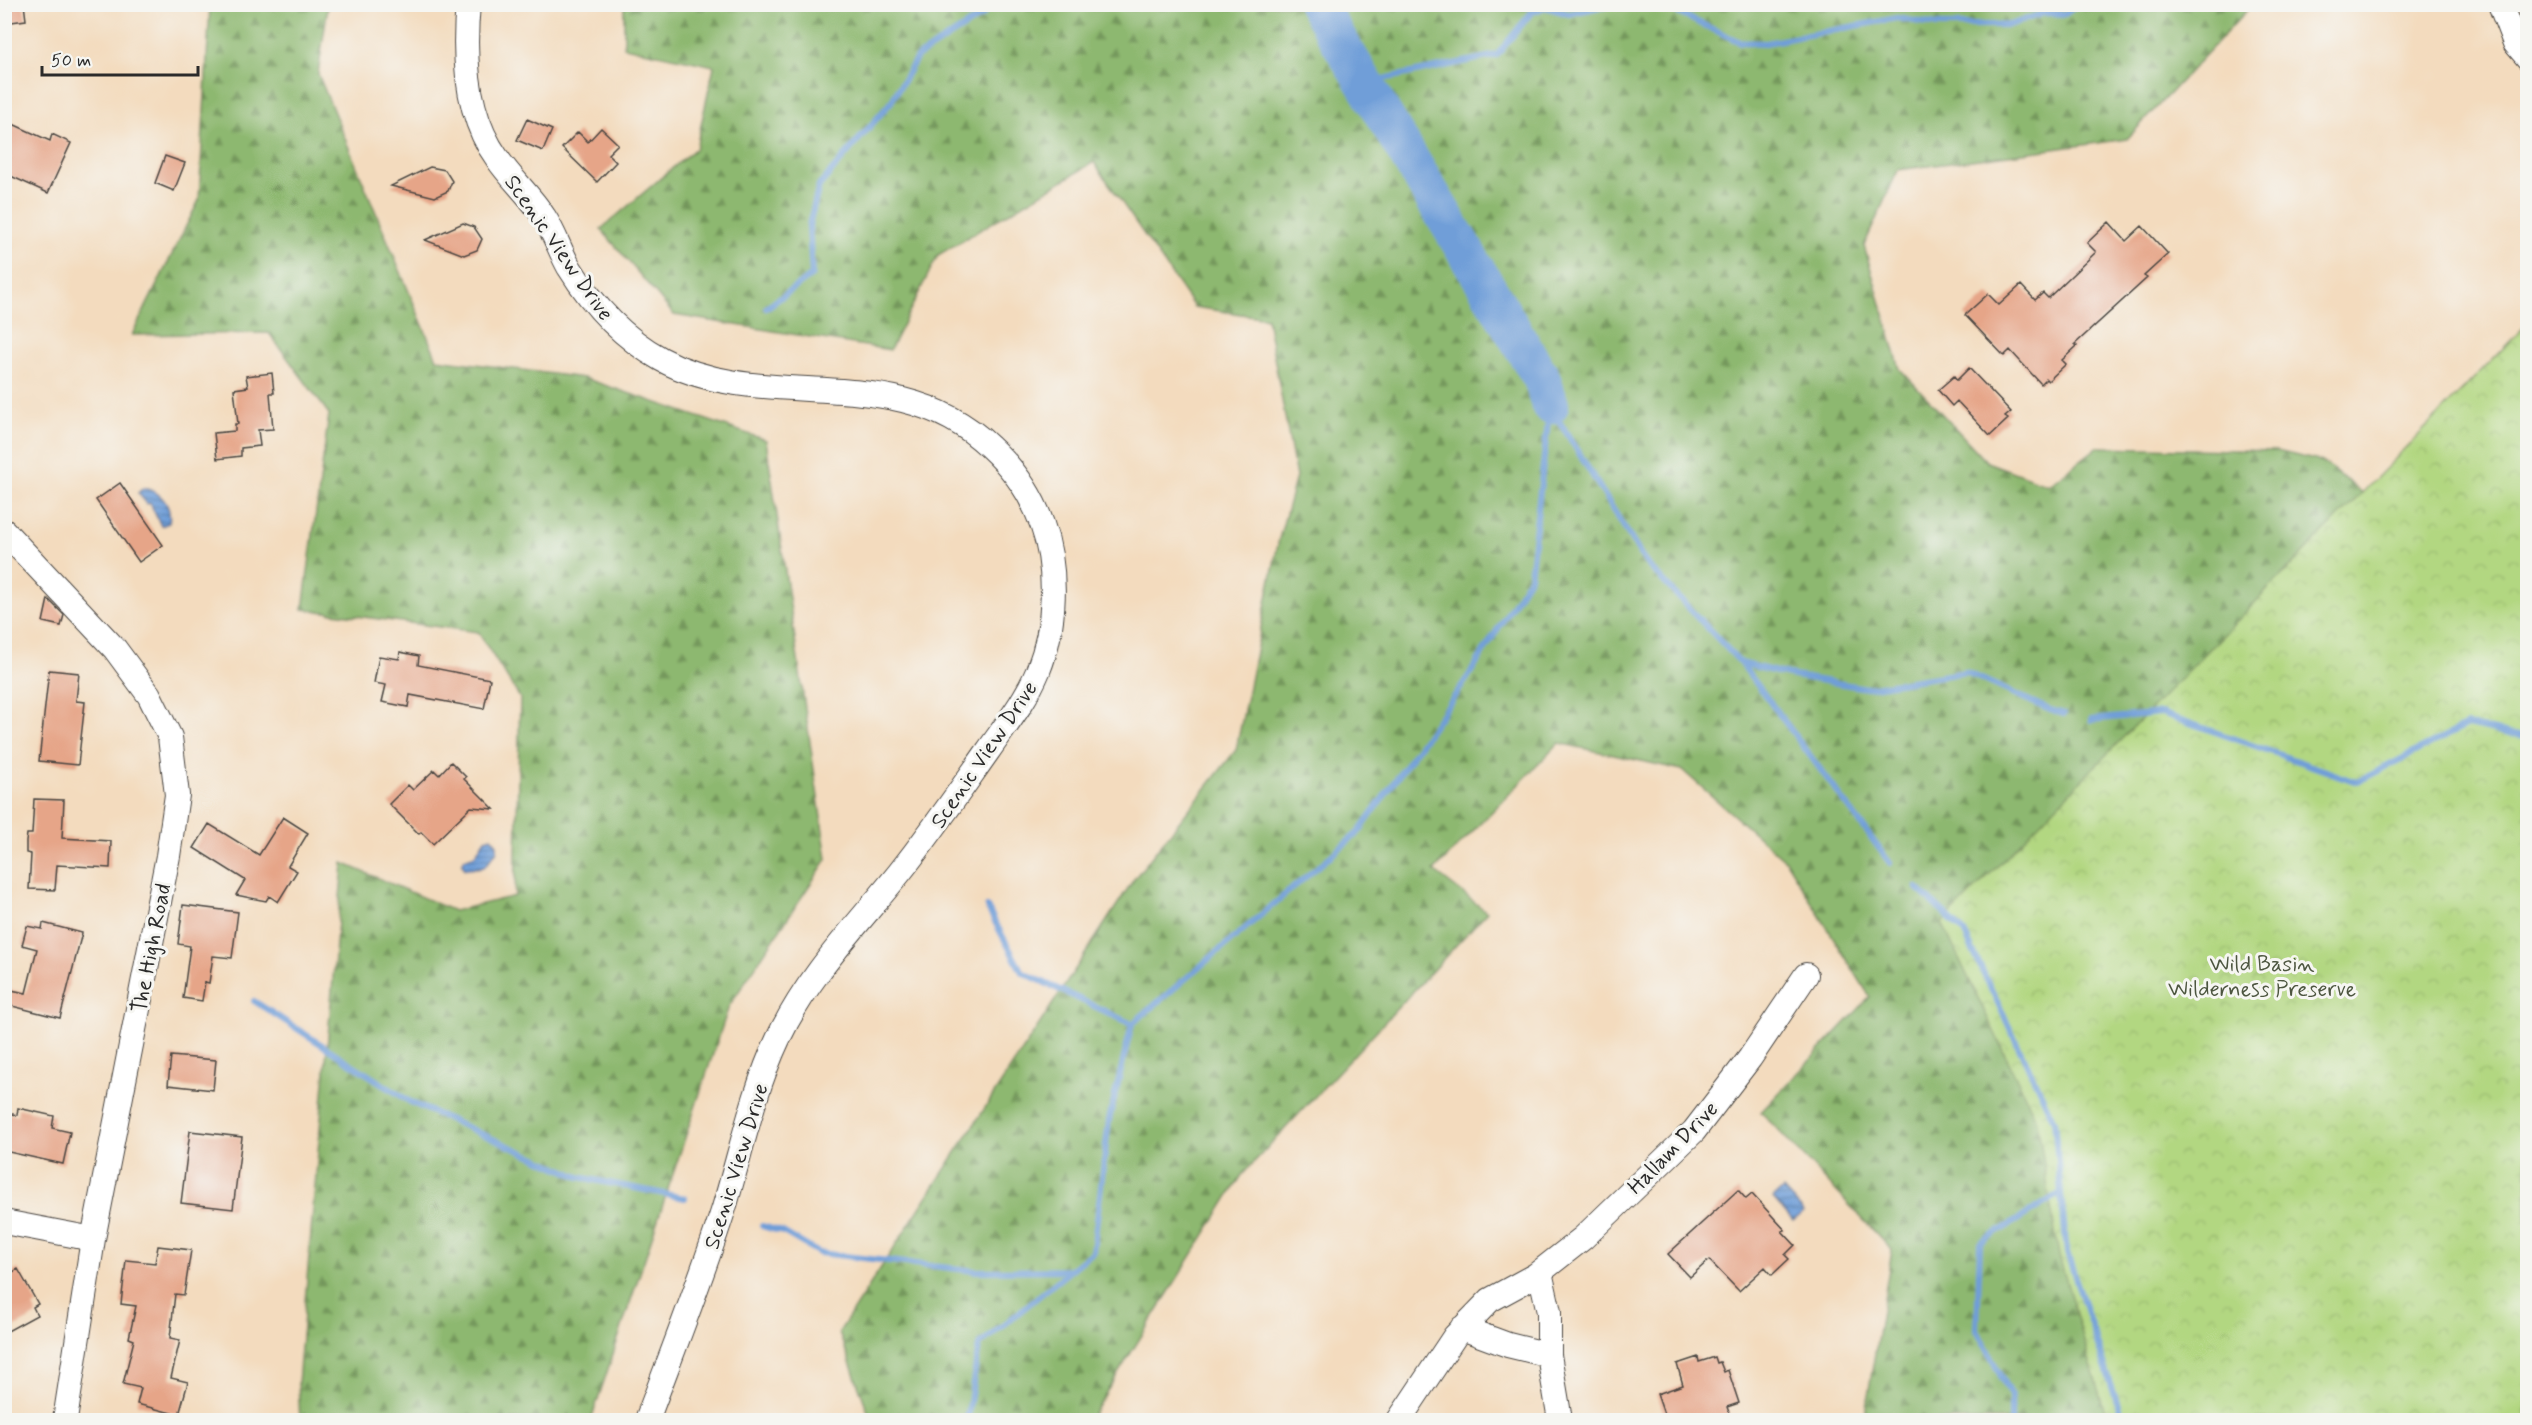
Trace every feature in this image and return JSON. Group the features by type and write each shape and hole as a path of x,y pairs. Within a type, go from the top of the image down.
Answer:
{"street":[{"name":"Scenic View Drive","path":"468,4 465,57 478,122 494,154 543,215 568,265 591,298 621,331 659,358 682,370 705,377 872,394 918,402 945,413 974,430 1008,463 1030,495 1042,524 1051,557 1050,624 1038,673 1023,700 939,821 828,957 799,999 778,1038 762,1076 723,1212 647,1420"},
{"path":"2500,4 2516,43 2528,58"},
{"name":"The High Road","path":"4,531 115,649 149,695 170,737 177,795 168,856 93,1239 65,1420"},
{"name":"Hallam Drive","path":"1399,1420 1455,1336 1490,1300 1540,1272 1583,1238 1694,1131 1750,1058 1806,975"},
{"path":"4,1222 93,1239"},
{"path":"1540,1272 1549,1312 1549,1355 1560,1420"},
{"path":"1462,1328 1509,1345 1549,1355"}],"green space":[{"path":"210,5 328,5 318,74 437,359 584,378 766,440 827,859 729,1006 591,1420 300,1420 298,1383 343,863 454,911 515,896 520,698 478,632 303,609 329,414 269,333 132,335 199,200"},
{"path":"624,5 2252,5 2127,139 1898,170 1864,246 1900,369 1987,462 2048,485 2098,447 2277,451 2323,462 2363,493 2527,324 2527,1420 2052,1420 2049,1417 2047,1420 1864,1420 1892,1250 1761,1112 1870,997 1786,861 1682,770 1559,743 1434,871 1487,912 1242,1175 1089,1420 871,1420 839,1332 1134,879 1236,750 1279,539 1296,477 1267,318 1194,307 1094,162 938,255 890,350 674,315 601,229 696,148 714,66 624,47"},
{"name":"Wild Basin Wilderness Preserve","path":"2527,324 2527,1420 2107,1420 2059,1256 2037,1121 1942,923"}],"water":[{"path":"143,488 155,492 164,500 169,510 169,523 161,526 150,503 147,504 138,493"},
{"path":"491,837 497,844 497,851 484,867 465,869 462,864 464,859 475,855 485,839"},
{"path":"1783,1189 1804,1212 1793,1221 1773,1198"}],"building":[{"path":"4,4 24,4 26,20 4,23"},
{"path":"527,119 552,130 543,151 517,140"},
{"path":"4,120 50,141 52,134 71,143 48,193 4,173"},
{"path":"601,128 618,144 608,154 616,162 597,182 562,148 578,132 588,142"},
{"path":"165,156 185,163 174,191 155,183"},
{"path":"430,167 445,170 452,181 448,191 435,197 391,186"},
{"path":"2109,222 2126,241 2142,226 2168,254 2144,276 2147,278 2075,344 2077,346 2062,360 2066,364 2048,381 2046,379 2041,384 2010,350 2004,356 1965,315 1988,294 1999,305 2021,285 2035,300 2043,293 2048,298 2096,252 2087,243"},
{"path":"463,223 474,227 482,239 477,250 464,255 425,240"},
{"path":"1969,368 2011,412 2005,417 2008,419 1990,436 1957,401 1952,406 1938,390 1954,376 1957,380"},
{"path":"272,373 274,393 270,393 273,429 258,430 260,446 241,448 241,456 217,459 214,433 235,431 235,424 238,424 234,389 248,387 246,376"},
{"path":"120,483 163,545 139,562 96,500"},
{"path":"48,599 64,615 61,626 43,622"},
{"path":"400,652 419,656 418,665 490,679 484,709 410,695 408,707 382,702 386,685 374,683 379,656 399,659"},
{"path":"49,670 79,673 76,701 85,702 78,765 39,761"},
{"path":"451,762 466,777 464,779 494,809 471,807 433,844 421,832 419,834 389,804 408,785 413,790 434,770 439,775"},
{"path":"34,799 64,800 62,838 111,841 110,868 57,865 55,890 29,889 31,854 26,853 26,842 27,834 32,834"},
{"path":"283,817 308,833 288,866 297,871 278,902 269,896 266,901 236,895 245,880 194,848 209,824 259,855"},
{"path":"183,905 238,912 232,958 213,956 209,983 205,982 202,1001 183,998 190,946 178,944"},
{"path":"43,923 82,933 60,1018 8,1005 11,990 26,993 37,949 22,945 27,926 42,929"},
{"path":"171,1056 216,1060 213,1090 168,1085"},
{"path":"18,1108 54,1116 52,1128 70,1132 63,1164 4,1151 4,1112 17,1115"},
{"path":"190,1131 242,1137 233,1209 181,1203"},
{"path":"1738,1190 1746,1199 1752,1194 1785,1230 1782,1231 1795,1245 1785,1255 1789,1259 1772,1275 1765,1267 1739,1291 1709,1260 1690,1277 1668,1254"},
{"path":"158,1246 191,1250 184,1295 175,1294 170,1338 180,1340 171,1378 188,1382 179,1415 137,1404 141,1388 123,1384 134,1340 129,1338 136,1306 121,1304 126,1260 155,1263"},
{"path":"18,1269 38,1304 33,1307 37,1315 4,1333 4,1277"},
{"path":"1698,1357 1699,1362 1715,1357 1724,1372 1728,1370 1739,1403 1727,1407 1730,1415 1714,1420 1682,1420 1679,1413 1665,1417 1657,1394 1683,1385 1677,1364"}],"waterway":[{"path":"766,308 812,275 809,225 819,186 891,102 917,57 983,15 990,4"},
{"path":"1317,4 1542,379 1550,405"},
{"path":"1364,83 1497,55 1531,13 1545,7 1569,14 1612,4"},
{"path":"1659,4 1740,42 1766,43 1897,18 1937,25 2009,25 2044,13 2065,14 2078,4"},
{"path":"967,1420 979,1345 1093,1252 1109,1120 1132,1024 1359,832 1468,677 1530,577 1550,405"},
{"path":"1550,406 1646,563 1741,663 1890,863"},
{"path":"1741,663 1788,675 1867,688 1966,672 2050,710 2064,714"},
{"path":"2091,720 2161,713 2357,782 2467,725 2528,738"},
{"path":"1917,888 1964,932 2054,1121 2061,1193 1980,1243 1977,1330 2011,1396 2011,1420"},
{"path":"987,907 1022,972 1132,1024"},
{"path":"254,1001 412,1103 579,1177 685,1198"},
{"path":"2061,1193 2067,1253 2123,1420"},
{"path":"762,1226 783,1232 819,1253 976,1271 1071,1270"}]}
